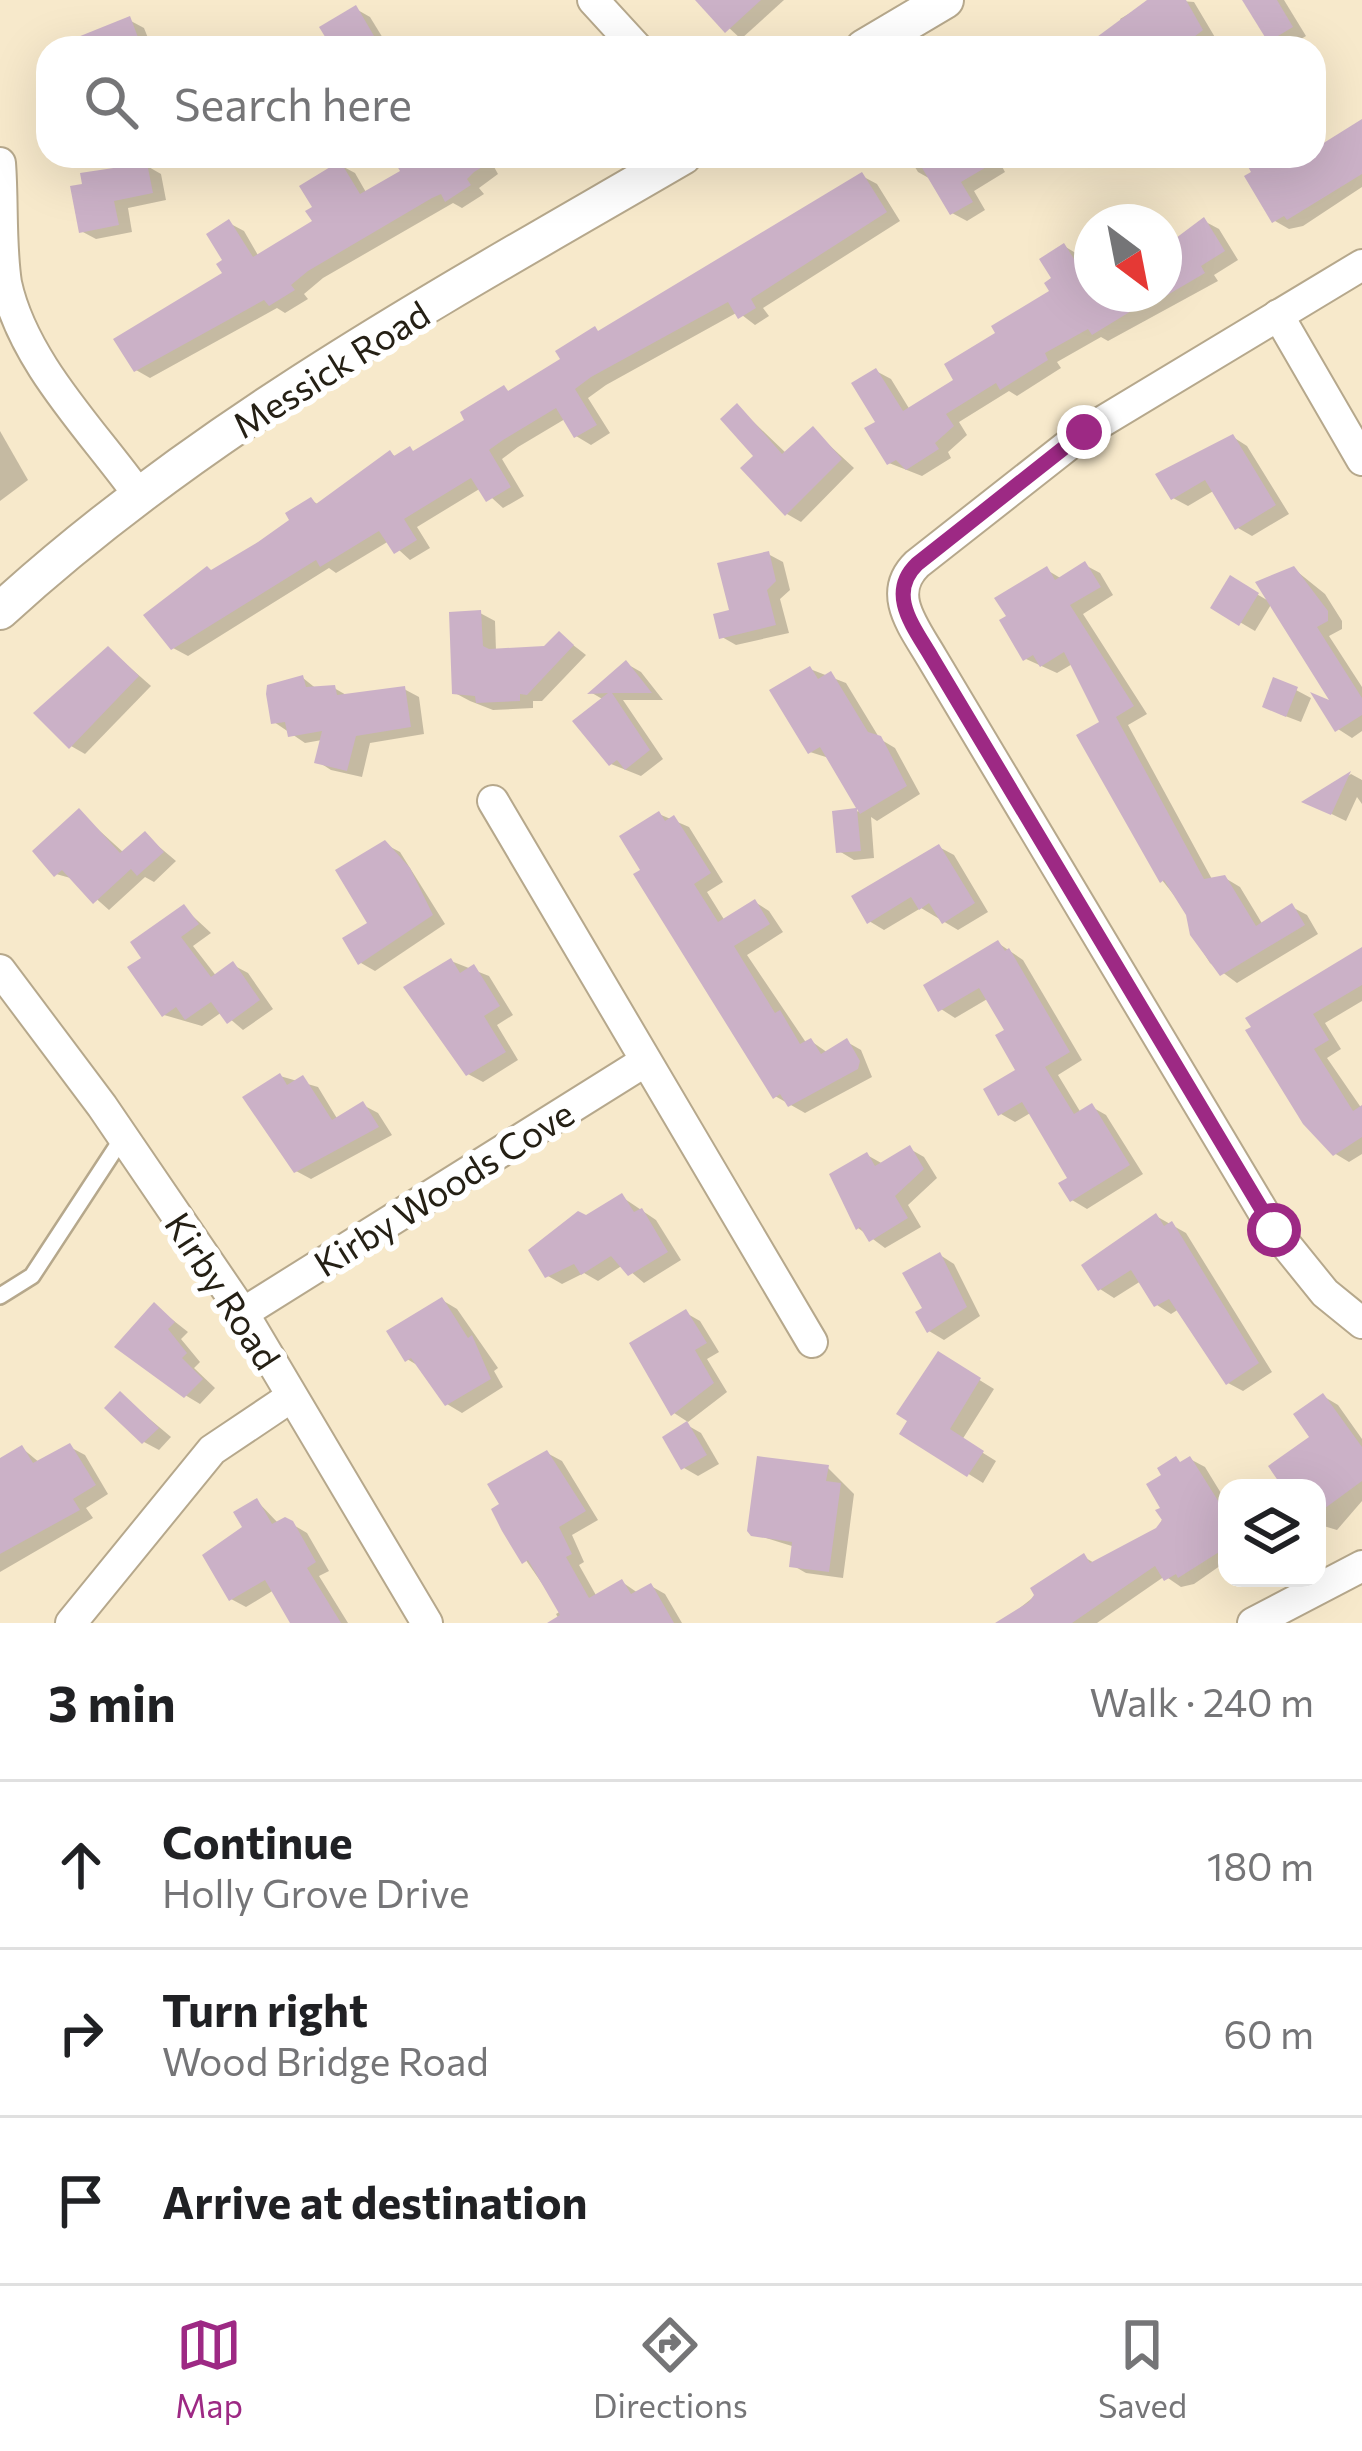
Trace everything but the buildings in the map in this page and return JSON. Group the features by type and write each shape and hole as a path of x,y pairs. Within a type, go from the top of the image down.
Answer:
{"street":[{"path":"593,0 626,36"},
{"path":"884,36 945,0"},
{"path":"0,163 1,252 18,321 41,362 139,494"},
{"name":"Messick Road","path":"0,611 139,494 332,361 662,168"},
{"path":"1362,266 1084,432 917,564 902,582 910,620 1274,1230 1324,1293 1362,1323"},
{"path":"1278,315 1362,460"},
{"path":"493,801 812,1342"},
{"name":"Kirby Road","path":"0,970 124,1137 242,1313 427,1623"},
{"name":"Kirby Woods Cove","path":"242,1313 644,1062"},
{"path":"71,1623 212,1450 291,1397"},
{"path":"1252,1623 1362,1566"}],"lane":[{"path":"0,1296 32,1276 124,1137"}],"route":[{"path":"1084,432 1012,494 917,564 902,582 904,607 1274,1230"}]}
